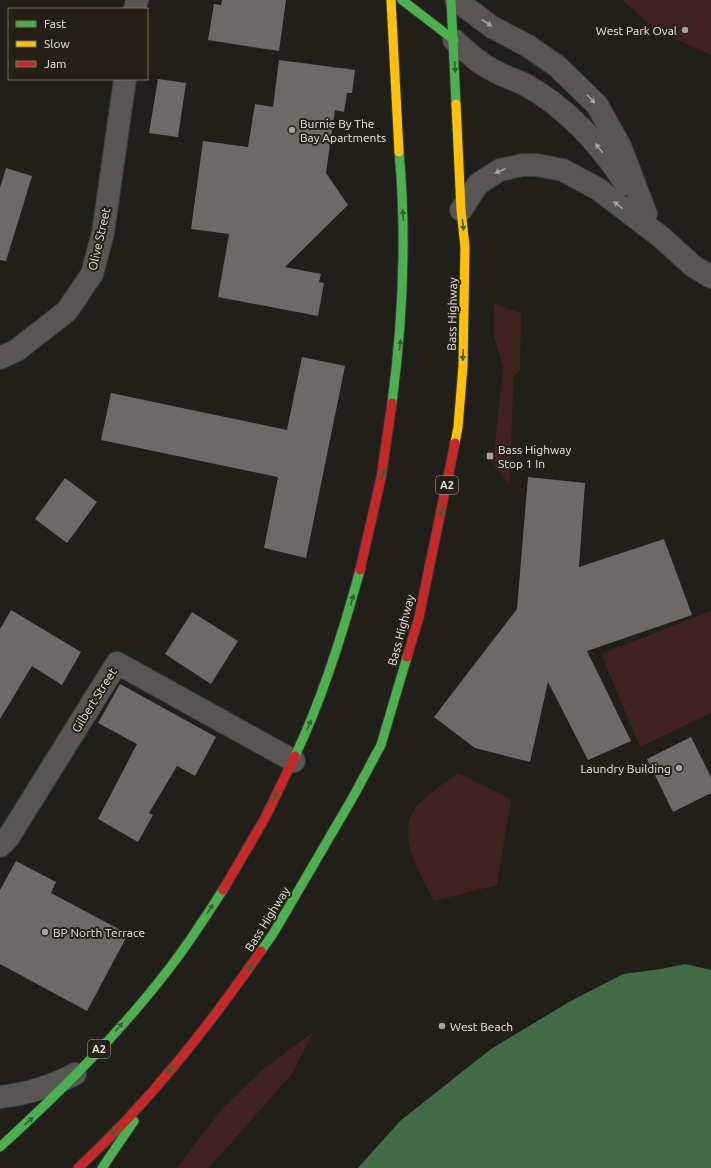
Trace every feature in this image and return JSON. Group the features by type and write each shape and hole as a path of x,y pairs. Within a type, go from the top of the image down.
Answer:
{"main road":[{"name":"A2","path":"0,1147 79,1072 130,1015 189,942 240,862 294,760 320,698 342,638 366,552 387,450 401,334 404,226 393,78 391,0"},
{"path":"402,0 454,40"},
{"name":"Bass Highway","path":"78,1168 102,1146 161,1082 235,988 273,934 353,797 381,745 419,617 458,427 463,366 465,248 461,210 451,0"},
{"path":"102,1168 161,1082"}],"street":[{"path":"456,0 492,27 528,46 557,66 597,106 608,122 620,146 646,214"},
{"path":"454,40 480,63 524,84 561,110 596,144 620,174 661,237"},
{"name":"Olive Street","path":"0,358 17,350 67,311 92,274 103,233 125,80"},
{"path":"461,210 478,184 500,170 523,165 548,166 574,175 598,189 661,237 680,256 711,277"},
{"name":"Gilbert Street","path":"0,846 8,838 117,663 294,760"},
{"path":"0,1097 30,1092 53,1086 79,1072"}],"shaded area":[{"name":"West Park Oval","path":"622,0 711,0 711,55 669,36 648,23"},
{"path":"494,304 521,313 520,371 514,375 509,485 493,463 503,368 493,333"},
{"path":"711,611 711,713 640,747 601,654"},
{"path":"458,773 511,799 497,885 434,901 412,856 408,831 410,819 415,808 423,799"},
{"path":"685,964 711,970 711,1168 358,1168 400,1121 491,1049 569,1002 623,974"},
{"path":"314,1031 292,1074 209,1168 177,1168 221,1110 263,1069"}],"building":[{"path":"222,0 286,0 279,51 208,40 214,4 221,5"},
{"path":"279,60 355,70 352,93 347,93 344,112 335,110 326,173 348,205 285,267 321,274 319,282 324,283 318,316 218,297 229,234 191,229 203,141 248,147 255,104 273,107"},
{"path":"158,79 186,83 178,137 149,133"},
{"path":"6,168 32,176 6,261 0,260 0,188"},
{"path":"302,357 345,366 306,558 264,548 278,477 101,440 111,393 287,430"},
{"path":"528,477 585,483 579,567 664,539 692,615 587,651 631,741 588,760 548,682 530,762 475,748 434,717 517,609"},
{"path":"65,478 97,502 67,543 35,519"},
{"path":"11,610 81,652 62,685 32,666 0,719 0,629"},
{"path":"192,612 238,641 211,684 165,654"},
{"path":"120,684 216,737 195,776 177,766 149,813 153,815 138,842 98,819 137,744 98,723"},
{"name":"Laundry Building","path":"691,737 711,777 711,793 673,812 647,759"},
{"path":"16,861 56,882 51,893 128,934 87,1011 0,964 0,890"}],"traffic: fast":[{"path":"402,0 454,40"},
{"path":"451,0 456,104"},
{"path":"392,403 399,340 403,278 403,215 399,152"},
{"path":"295,756 315,711 332,664 360,570"},
{"path":"261,951 273,934 353,797 381,745 407,657"},
{"path":"0,1147 88,1062 149,994 189,941 223,890"},
{"path":"102,1168 134,1121"}],"traffic: slow":[{"path":"391,0 399,152"},
{"path":"455,443 458,427 463,366 465,247 461,210 456,104"}],"traffic: jam":[{"path":"360,570 381,478 392,403"},
{"path":"407,657 419,617 455,443"},
{"path":"223,890 265,818 295,756"},
{"path":"78,1168 129,1118 176,1064 198,1037 261,951"}],"place":[{"name":"West Park Oval","path":"685,30"},
{"name":"Burnie By The Bay Apartments","path":"292,130"},
{"name":"Bass Highway Stop 1 In","path":"490,456"},
{"name":"Laundry Building","path":"679,768"},
{"name":"BP North Terrace","path":"45,932"},
{"name":"West Beach","path":"442,1026"}]}
